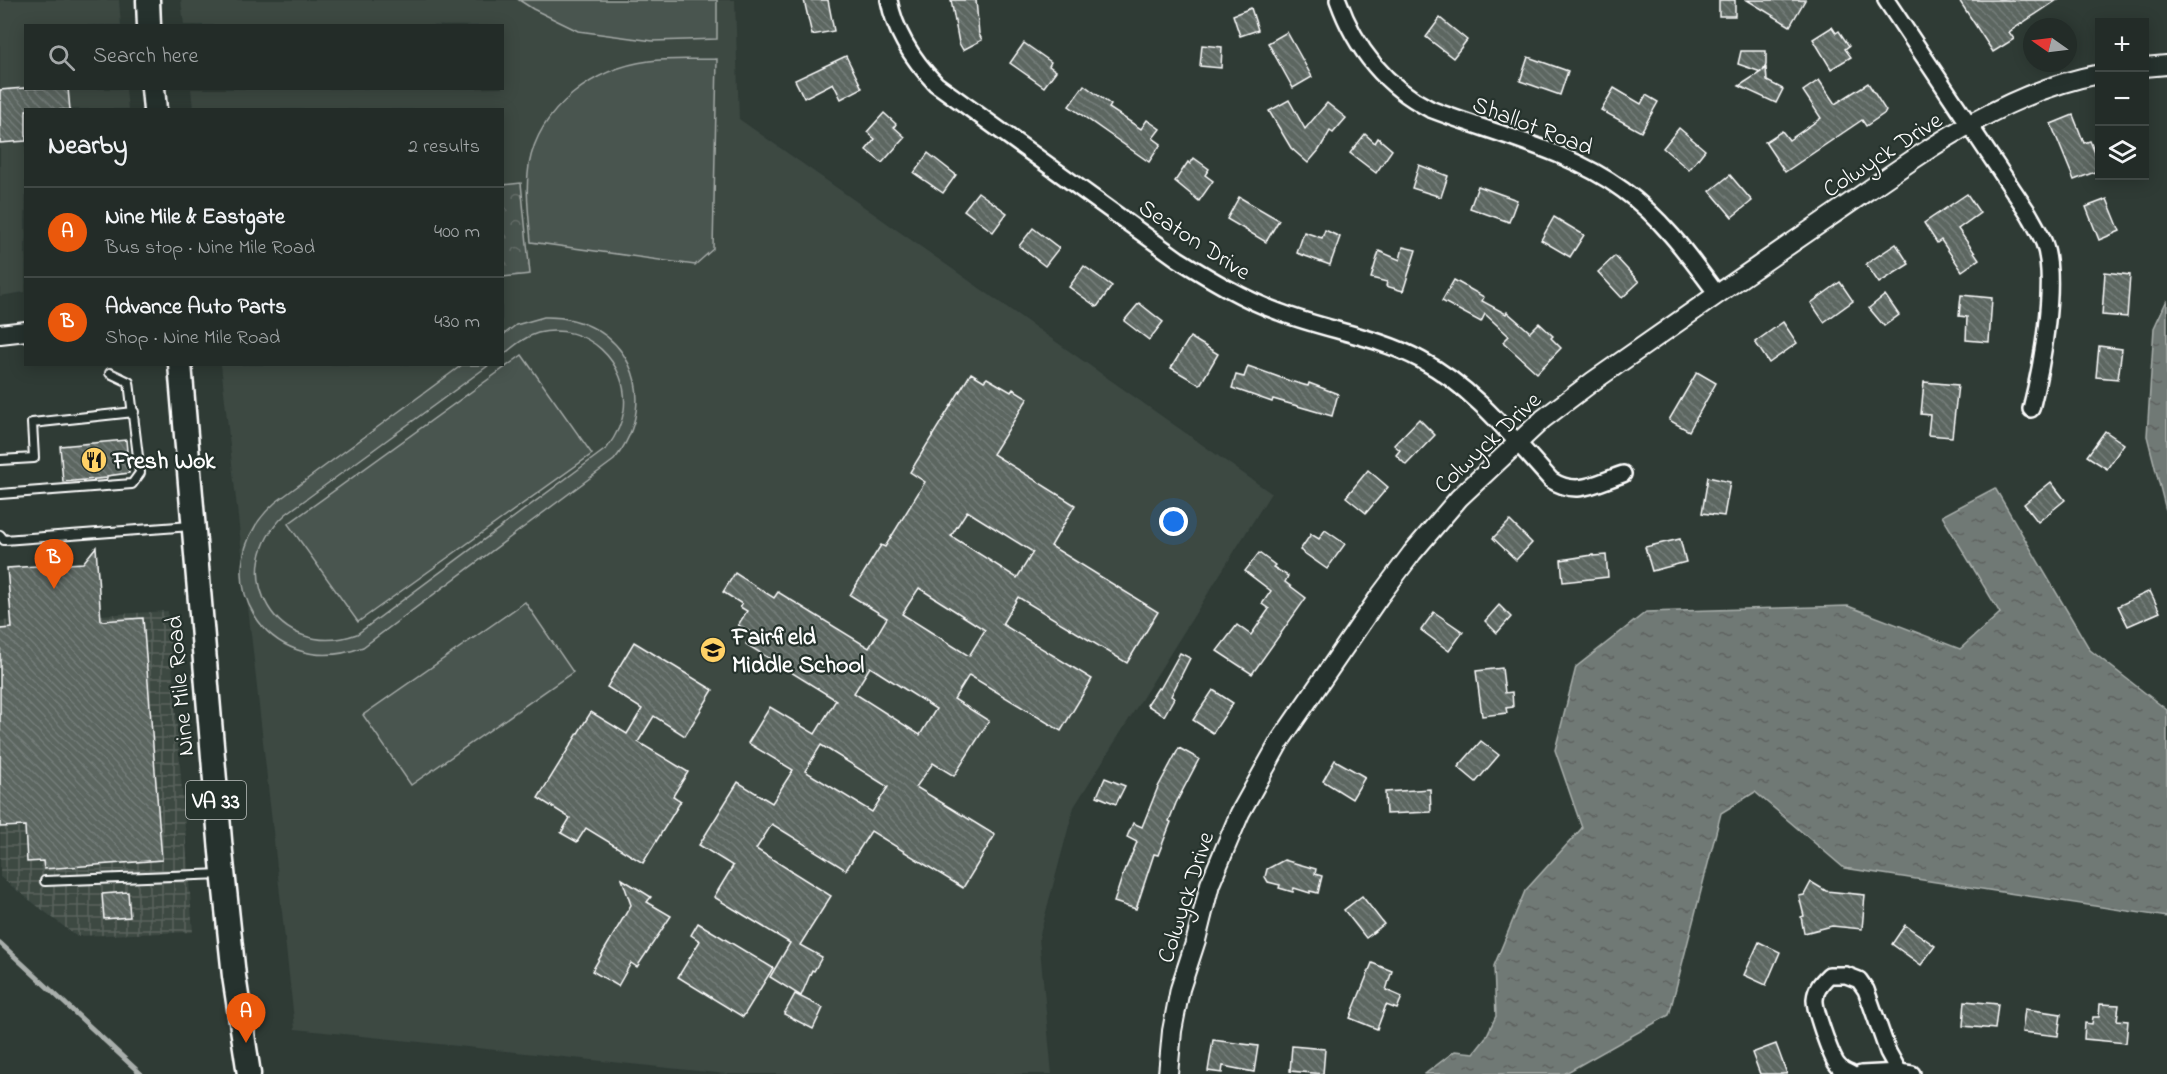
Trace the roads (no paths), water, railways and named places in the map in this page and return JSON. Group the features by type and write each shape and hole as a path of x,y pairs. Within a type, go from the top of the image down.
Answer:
{"main road":[{"path":"148,0 149,24"},
{"path":"153,90 155,108"},
{"name":"Nine Mile Road","path":"180,366 223,874 234,976 249,1074"}],"street":[{"name":"Shallot Road","path":"1338,0 1361,49 1390,83 1430,109 1550,151 1590,169 1623,189 1675,237 1717,294"},
{"path":"1886,0 2029,214 2044,244 2049,268 2043,357 2031,409"},
{"name":"Seaton Drive","path":"890,6 913,58 936,84 1178,259 1248,300 1280,313 1390,346 1420,359 1475,397 1551,480 1559,485 1574,490 1623,474"},
{"path":"2149,67 2167,65"},
{"name":"Colwyck Drive","path":"1168,1074 1172,1032 1180,989 1196,940 1210,884 1240,813 1262,770 1286,732 1412,553 1459,498 1543,419 1592,382 1936,144 2021,98 2053,86 2095,75"},
{"path":"0,334 24,331"},
{"path":"1851,1074 1836,1064 1815,1000 1820,984 1829,975 1846,975 1858,980 1866,990 1888,1052 1905,1073"},
{"path":"1861,1074 1905,1073"}],"lane":[{"path":"0,494 132,484 140,473 129,382 110,373"},
{"path":"0,460 34,458 32,423 134,412"},
{"path":"0,535 4,540 193,525"},
{"path":"45,881 223,874"}],"water":[{"path":"2167,300 2167,514 2147,436 2154,328"},
{"path":"1995,488 2090,650 2167,710 2167,917 1844,868 1755,792 1721,813 1669,1015 1564,1074 1425,1074 1455,1051 1474,1053 1485,1039 1496,1016 1494,966 1525,891 1582,828 1555,750 1576,667 1646,612 1848,606 1960,649 2000,613 1942,516"}],"waterway":[{"path":"0,943 141,1074"}],"place":[{"name":"Fresh Wok","path":"94,460"},
{"name":"Advance Auto Parts","path":"54,589"},
{"name":"Fairfield Middle School","path":"713,650"},
{"name":"Nine Mile & Eastgate","path":"246,1043"}]}
